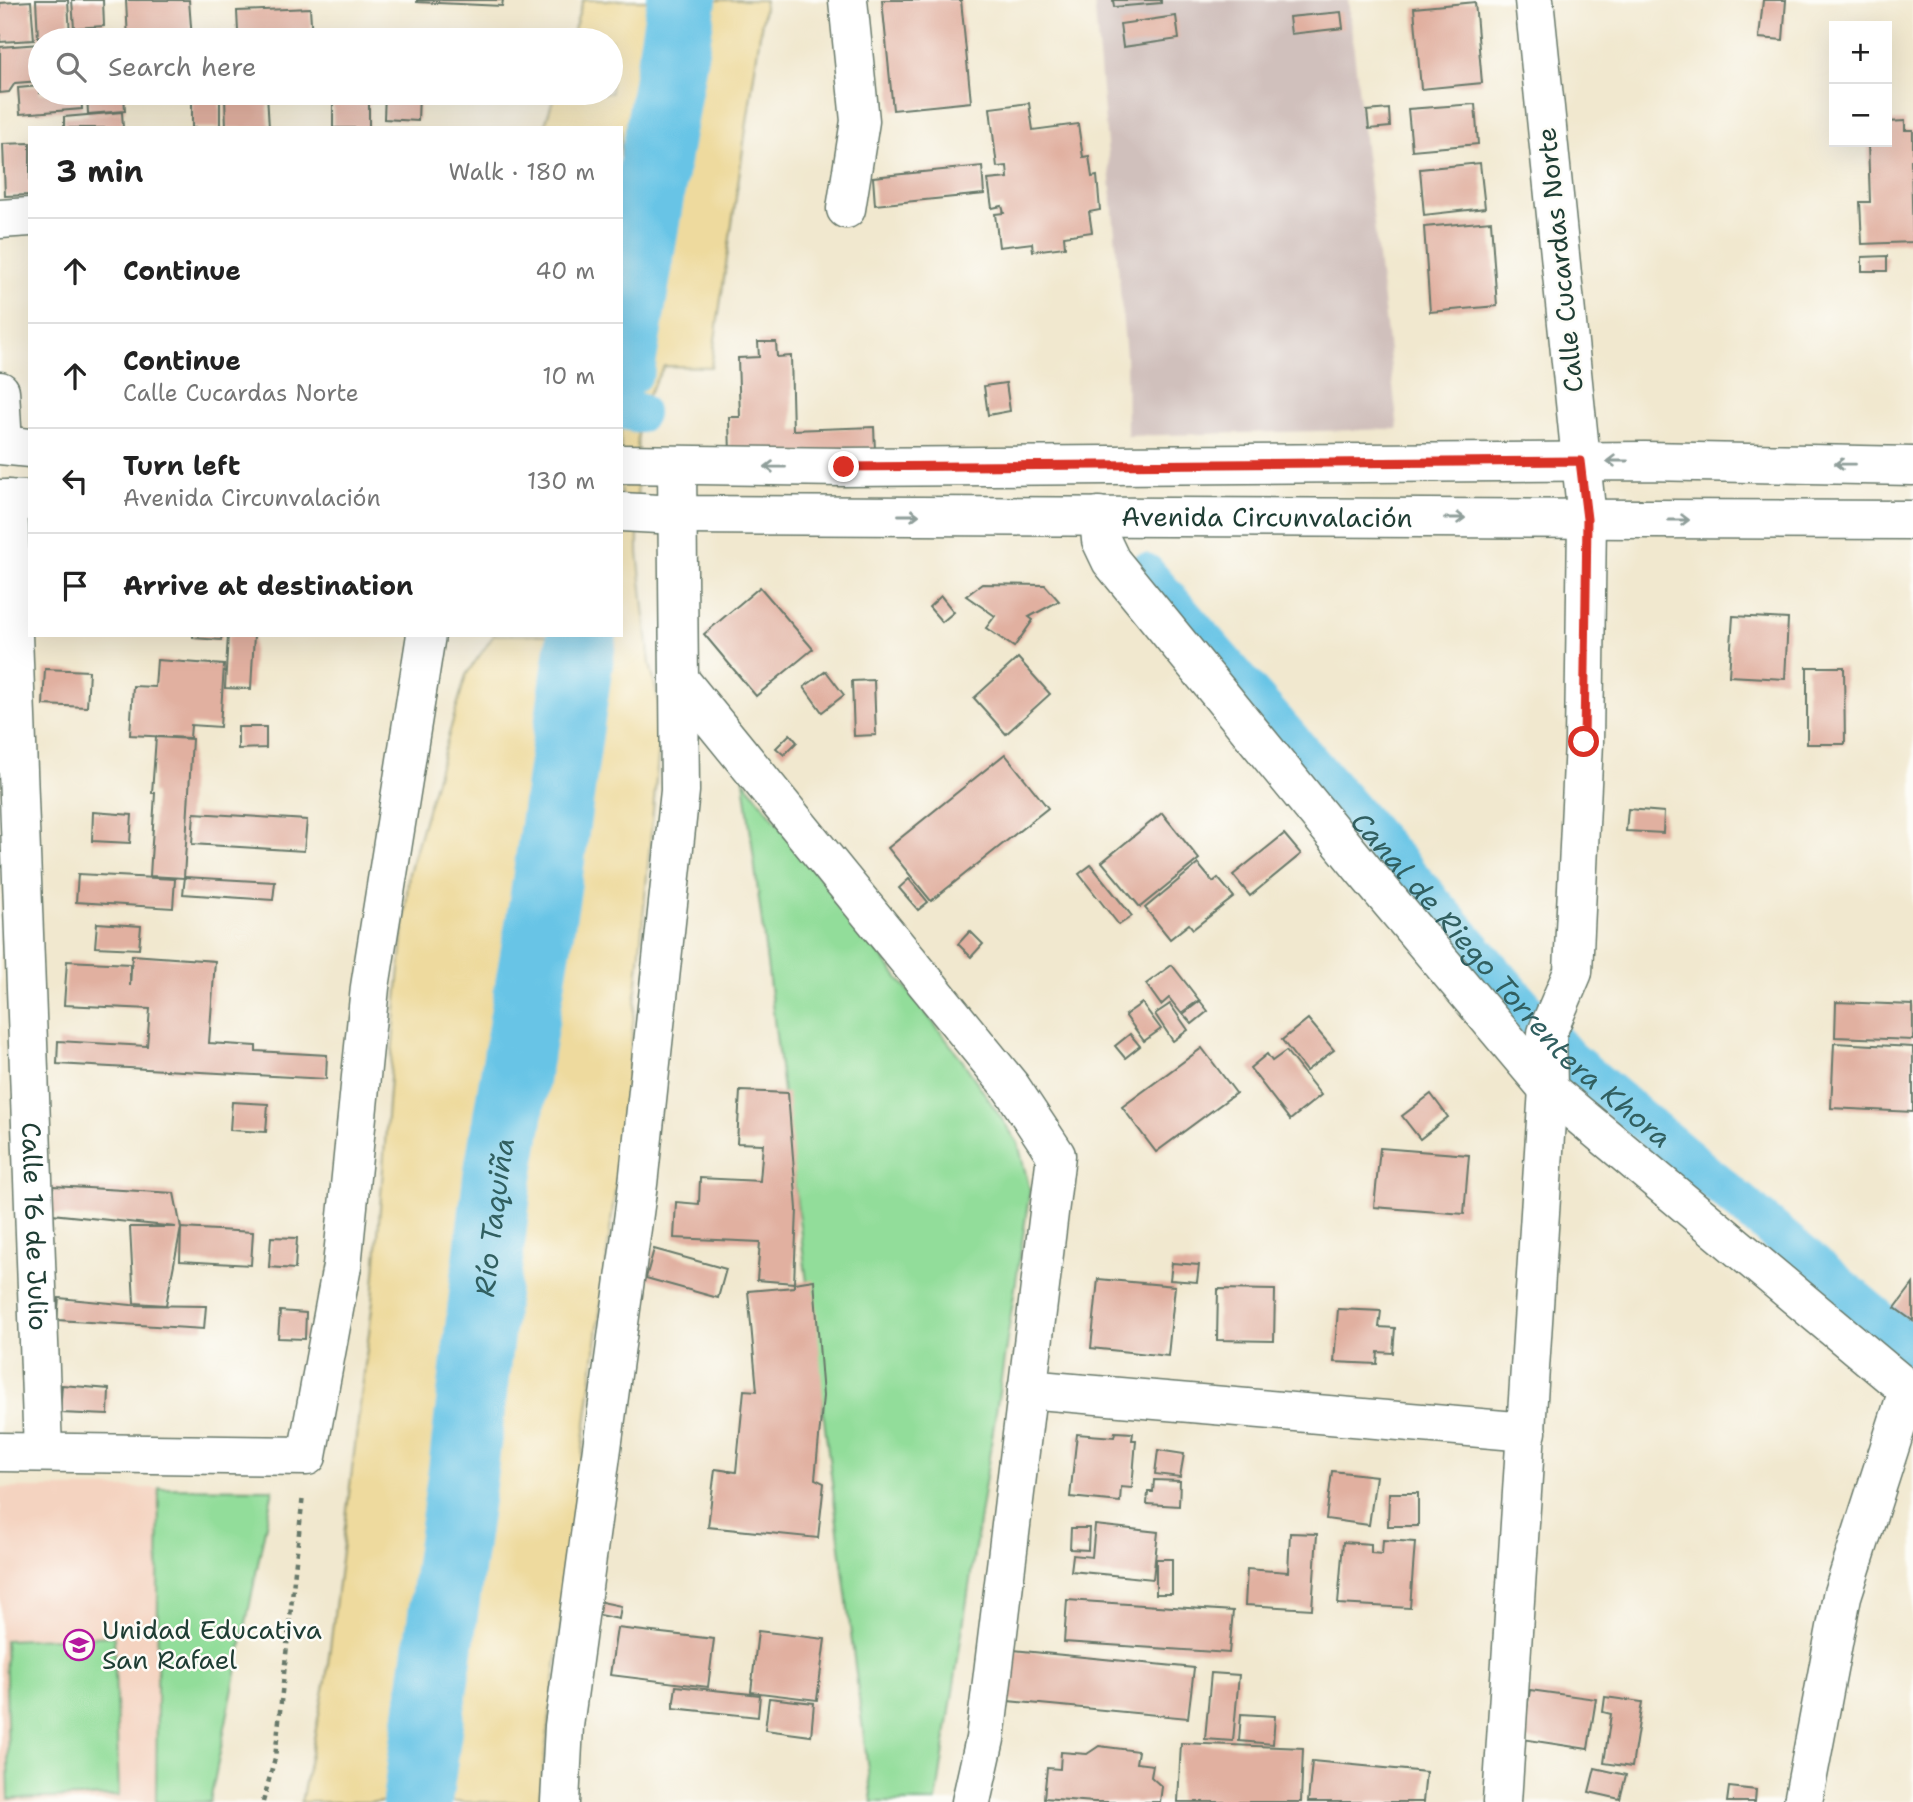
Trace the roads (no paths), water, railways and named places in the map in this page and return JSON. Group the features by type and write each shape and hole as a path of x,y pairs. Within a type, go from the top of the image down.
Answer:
{"street":[{"path":"846,209 860,121 848,0"},
{"name":"Calle Cucardas Norte","path":"1502,1802 1548,1089 1547,1033 1573,972 1584,742 1587,519 1534,0"},
{"path":"0,219 28,218"},
{"path":"0,391 11,446"},
{"name":"Avenida Circunvalación","path":"629,464 858,467 1580,461 1913,466"},
{"path":"560,1802 564,1726 638,1184 678,805 677,466"},
{"name":"Calle 16 de Julio","path":"12,500 43,1451"},
{"name":"Avenida Circunvalación","path":"629,511 677,516 1913,520"},
{"path":"1099,516 1101,540 1111,561 1354,858 1548,1089 1911,1392 1842,1596 1803,1802"},
{"path":"0,1452 307,1456 342,1266 370,987 426,637"},
{"path":"679,679 1011,1087 1056,1155 985,1739 971,1802"},
{"path":"1027,1388 1527,1432"}],"waterway":[{"name":"Río Taquiña","path":"623,352 682,0"},
{"path":"623,409 638,413"},
{"name":"Canal de Riego Torrentera Khora","path":"1145,573 1568,1058 1913,1348"},
{"name":"Río Taquiña","path":"417,1802 463,1470 498,1177 545,895 582,637"}],"place":[{"name":"Unidad Educativa San Rafael","path":"79,1645"}]}
